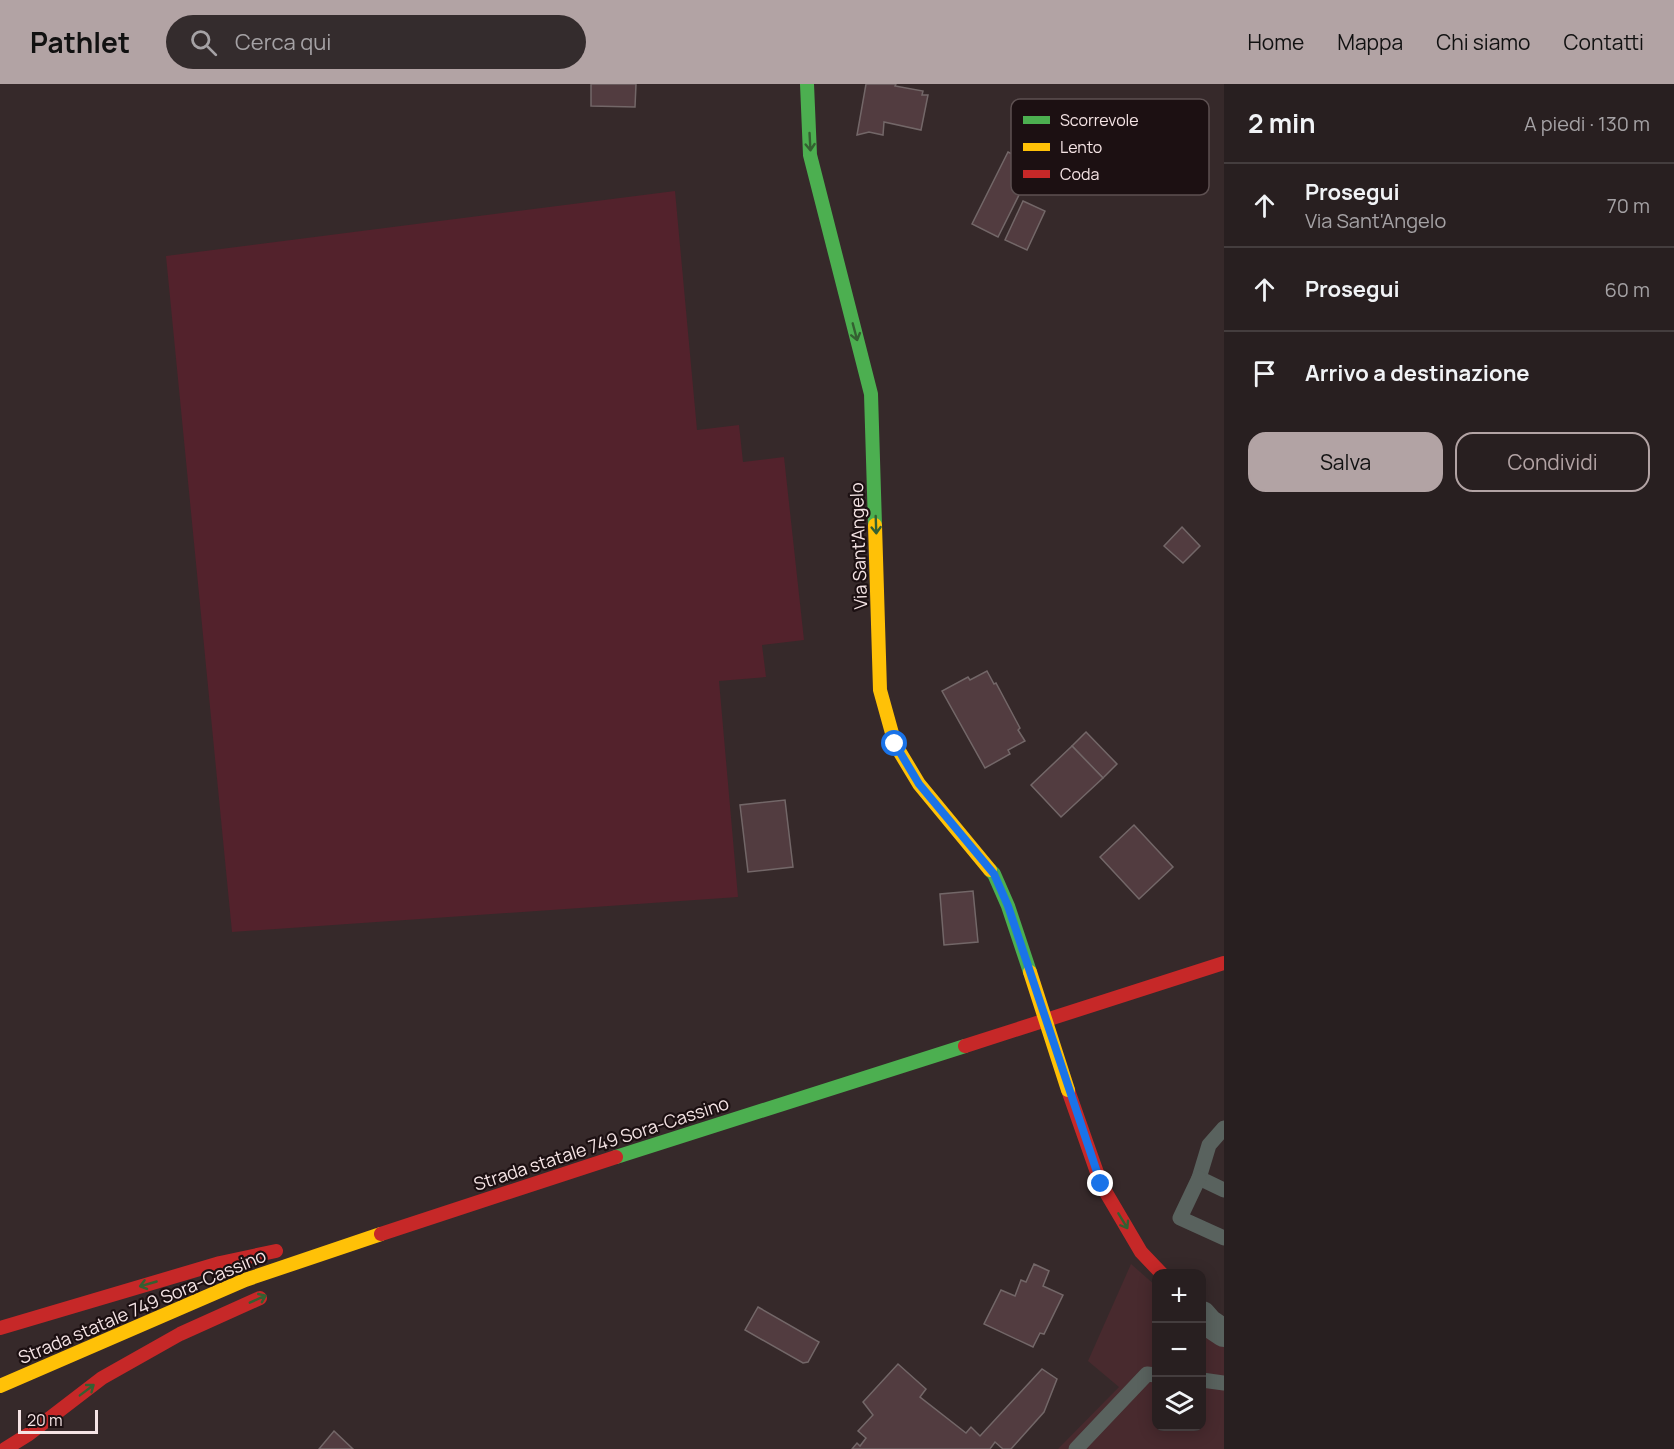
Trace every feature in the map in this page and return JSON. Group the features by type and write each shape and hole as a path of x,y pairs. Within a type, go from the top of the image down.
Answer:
{"main road":[{"name":"Via Sant'Angelo","path":"807,84 810,155 872,394 880,690 895,744 919,784 994,874 1008,906 1101,1184 1141,1252 1157,1269"},
{"name":"Strada statale 749 Sora-Cassino","path":"0,1386 246,1280 430,1217 1224,963"},
{"path":"313,1243 430,1217"},
{"path":"330,1266 430,1217"},
{"path":"0,1328 220,1263 290,1248"},
{"path":"5,1449 29,1434 102,1378 180,1334 267,1295"}],"street":[{"path":"1206,1320 1224,1333"}],"lane":[{"path":"1224,1128 1209,1145 1199,1178 1180,1218 1224,1238"},
{"path":"1199,1178 1224,1190"},
{"path":"1076,1449 1147,1374 1152,1375"},
{"path":"1206,1381 1224,1383"}],"shaded area":[{"path":"675,191 697,430 739,425 743,462 784,457 804,640 762,645 766,677 719,681 738,897 232,932 166,256"},
{"path":"1131,1264 1152,1282 1152,1431 1206,1431 1206,1331 1224,1347 1224,1449 1058,1449 1119,1387 1088,1361"}],"building":[{"path":"591,84 636,84 635,107 591,106"},
{"path":"866,84 896,84 895,86 923,91 922,95 928,95 921,130 884,122 883,135 869,132 857,135"},
{"path":"1008,152 1011,154 1011,195 1019,195 998,237 972,224"},
{"path":"1023,201 1045,211 1027,250 1005,240"},
{"path":"1182,527 1200,546 1183,563 1164,546"},
{"path":"987,671 994,684 996,683 1025,741 1008,750 1010,754 985,768 942,691 968,677 970,680"},
{"path":"1086,732 1117,764 1103,778 1072,746"},
{"path":"1072,746 1103,778 1061,817 1031,785"},
{"path":"785,800 793,867 748,872 740,805"},
{"path":"1134,825 1173,867 1139,899 1100,857"},
{"path":"973,891 978,942 944,945 940,894"},
{"path":"1034,1264 1049,1271 1043,1286 1063,1295 1044,1334 1040,1333 1033,1347 984,1324 1001,1290 1015,1296 1021,1280 1026,1282"},
{"path":"758,1307 819,1342 808,1362 803,1363 745,1330"},
{"path":"898,1364 926,1389 920,1397 966,1433 971,1427 980,1436 1042,1369 1057,1379 1044,1412 1011,1449 1003,1449 995,1442 990,1449 852,1449 857,1443 860,1446 866,1438 858,1431 873,1415 863,1402"},
{"path":"334,1431 353,1449 319,1449"}],"traffic: fast":[{"path":"807,84 810,155 871,394 875,525"},
{"path":"990,870 1008,906 1030,972"},
{"path":"616,1157 965,1046"}],"traffic: slow":[{"path":"875,525 880,690 895,744 919,784 990,870"},
{"path":"1030,972 1068,1090"},
{"path":"0,1386 245,1280 381,1234"}],"traffic: jam":[{"path":"965,1046 1224,963"},
{"path":"1068,1090 1101,1184 1141,1252 1157,1269"},
{"path":"381,1234 616,1157"},
{"path":"0,1328 220,1263 276,1251"},
{"path":"5,1449 29,1434 102,1378 180,1334 260,1298"}],"route":[{"path":"895,744 919,784 994,874 1008,906 1101,1184"}]}
